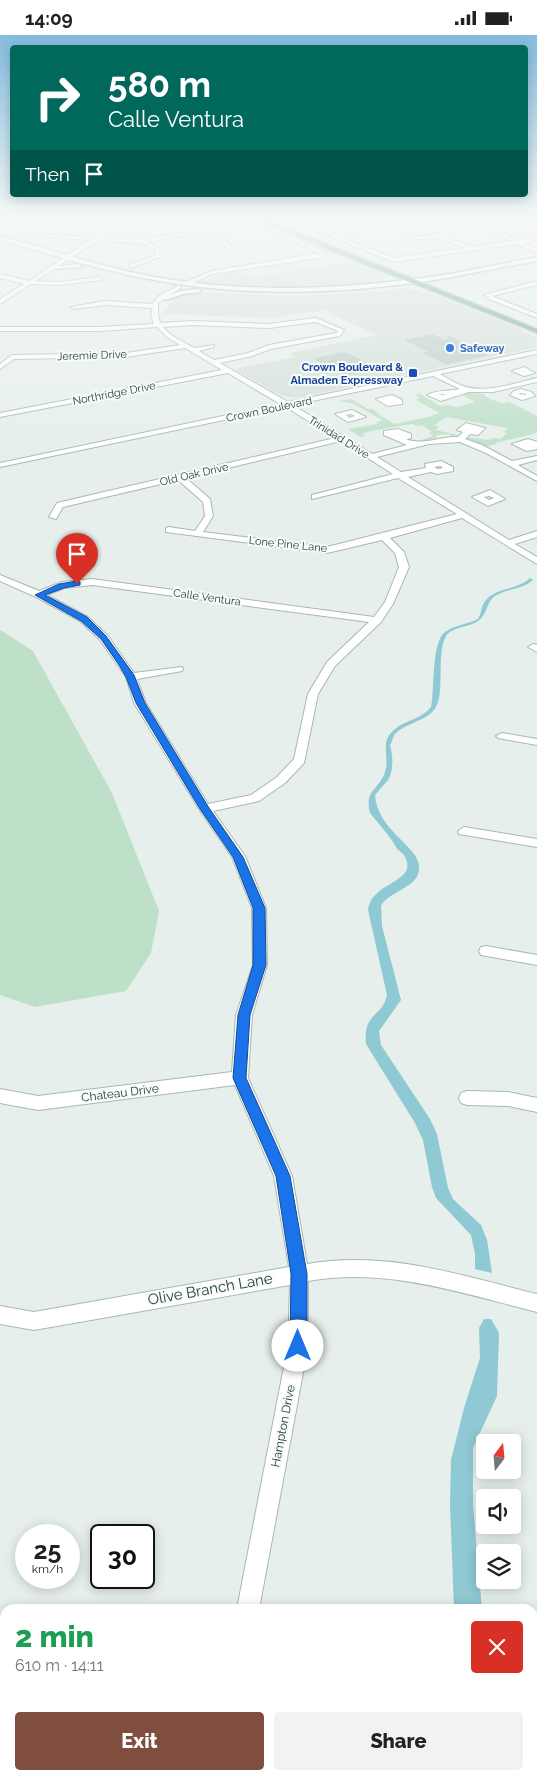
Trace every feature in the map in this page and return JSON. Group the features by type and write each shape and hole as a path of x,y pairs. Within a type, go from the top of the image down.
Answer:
{"main road":[{"path":"459,299 537,331"},
{"path":"490,299 537,322"}],"street":[{"path":"157,325 154,316 155,303 159,299"},
{"path":"74,307 106,303 156,306 164,299"},
{"path":"495,299 537,316"},
{"path":"0,329 100,329 192,323 269,326 316,320 342,331 338,335 269,347 250,355 212,362"},
{"name":"Trinidad Drive","path":"157,325 168,336 316,423 537,561"},
{"name":"Jeremie Drive","path":"0,367 12,357 87,359 212,346"},
{"name":"Crown Boulevard","path":"0,465 537,352"},
{"path":"516,368 515,372 529,374 537,379"},
{"name":"Northridge Drive","path":"0,415 228,371"},
{"path":"434,374 456,386 487,390 537,379"},
{"path":"508,386 518,391 514,395 528,397 537,402"},
{"path":"366,388 385,399"},
{"path":"448,394 468,389"},
{"path":"316,423 336,419"},
{"path":"460,440 468,431"},
{"path":"400,438 416,446"},
{"name":"Old Oak Drive","path":"53,517 60,505 342,439"},
{"path":"370,457 442,440 460,440 473,444 537,479"},
{"path":"510,464 537,458"},
{"path":"315,497 398,475 414,474 432,469"},
{"path":"180,477 207,501 209,516 198,533"},
{"path":"452,508 473,503"},
{"name":"Lone Pine Lane","path":"169,530 327,550 384,537 464,515"},
{"path":"537,529 532,530 537,534"},
{"path":"508,543 537,534"},
{"path":"205,809 254,798 282,780 300,760 313,694 332,665 377,620 390,602 404,567 399,552 384,537"},
{"name":"Hampton Drive","path":"0,578 39,595 84,619 104,638 131,677 140,703 205,809 238,857 259,908 260,965 244,1015 240,1078 283,1176 299,1274 298,1346 249,1604"},
{"name":"Calle Ventura","path":"39,595 62,585 92,582 377,620"},
{"path":"131,677 178,669"},
{"path":"502,736 537,742"},
{"path":"464,831 537,843"},
{"path":"486,951 537,960"},
{"name":"Chateau Drive","path":"0,1096 38,1103 240,1078"},
{"path":"467,1098 508,1099 537,1105"},
{"name":"Olive Branch Lane","path":"0,1315 34,1321 334,1268 374,1267 413,1273 537,1303"}],"shaded area":[{"path":"174,299 445,299 513,326 537,338 537,347 302,397 289,397 278,394 235,369 295,357 289,353 377,335 323,310 275,318 163,314"}],"green space":[{"path":"459,393 483,394 501,403 509,402 537,416 537,433 484,447 466,439 468,437 488,440 500,439 507,433 504,432 507,428 447,417 434,425 439,427 435,430 459,435 452,437 449,434 436,435 437,438 415,442 433,436 429,433 432,432 422,425 412,424 366,432 362,434 365,436 361,437 348,429 378,424 376,423 382,420 354,404 338,401 351,399 368,409 378,412 376,413 394,424 439,413 416,400 419,398 415,395 420,394 441,406 457,407 475,402"},
{"path":"0,630 33,651 112,793 159,911 151,953 126,991 35,1007 0,995"}],"water":[{"path":"530,578 533,580 524,586 495,596 490,601 484,615 478,621 451,631 445,638 441,655 438,703 430,714 395,734 390,745 392,763 390,776 375,795 377,807 383,818 412,851 419,866 415,879 391,896 381,906 382,926 401,1000 379,1031 381,1045 430,1119 437,1134 448,1188 453,1199 481,1225 487,1240 492,1273 475,1269 475,1254 471,1235 436,1198 423,1140 415,1123 366,1044 367,1026 385,1002 387,995 368,910 371,901 377,894 405,873 407,867 404,855 370,813 369,799 385,772 388,736 396,728 422,715 431,707 435,656 441,637 445,632 457,626 478,619 484,602 491,596 502,590 520,585"},
{"path":"484,1319 491,1319 499,1333 497,1396 479,1434 476,1434 476,1442 473,1448 476,1589 480,1589 482,1604 454,1604 450,1504 451,1460 464,1408 480,1358 479,1328"}],"building":[{"name":"Safeway","path":"433,335 447,341 449,336 487,355 446,364 424,353 430,352 405,340"},
{"path":"347,353 377,369 346,375 315,359"}],"place":[{"name":"Safeway","path":"450,348"},
{"name":"Crown Boulevard & Almaden Expressway","path":"413,373"}],"route":[{"path":"77,584 62,585 39,595 84,619 104,638 122,663 131,677 140,703 205,809 238,857 259,908 260,965 244,1015 240,1078 283,1176 299,1274 298,1346"}]}
